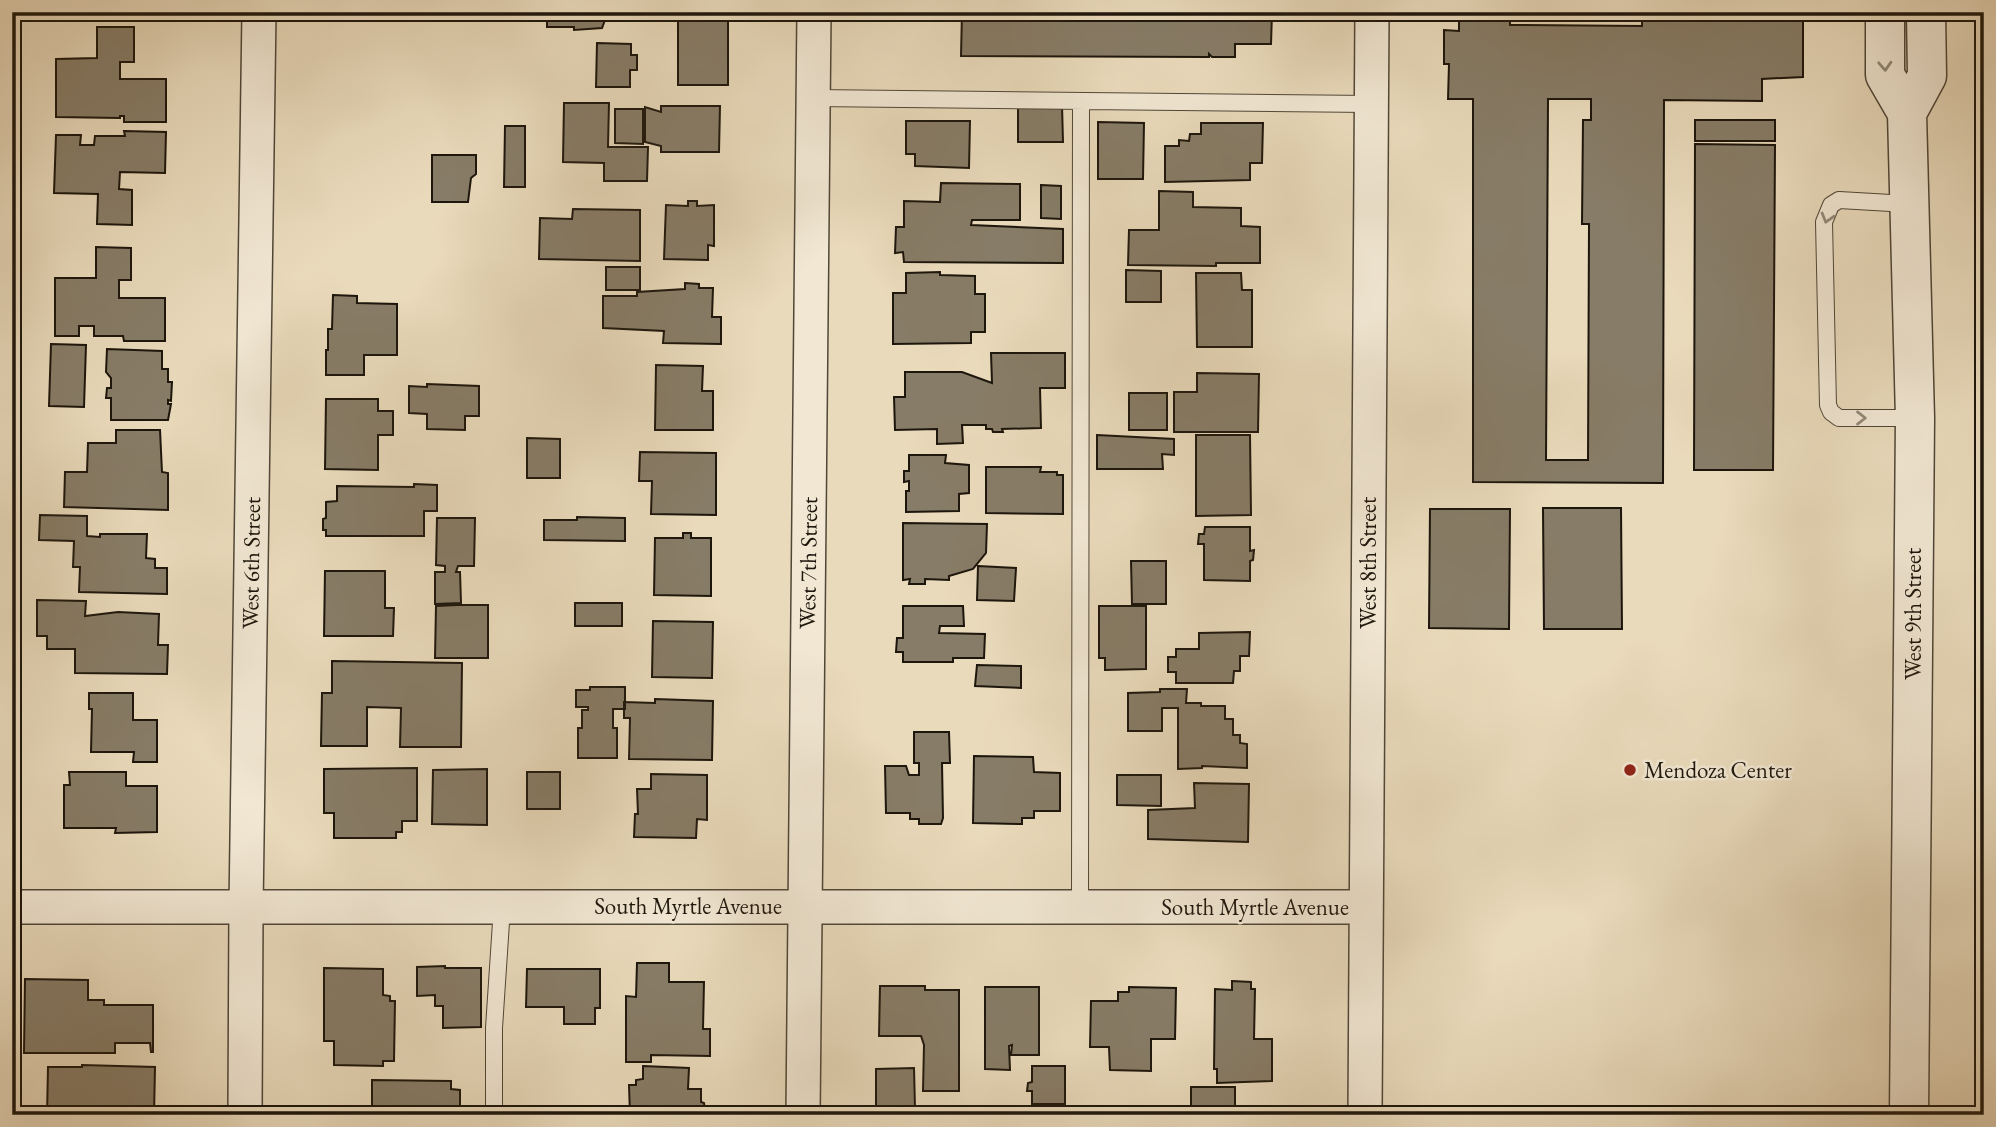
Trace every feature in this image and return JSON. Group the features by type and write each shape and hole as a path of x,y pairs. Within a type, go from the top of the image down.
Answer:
{"street":[{"name":"West 6th Street","path":"245,1115 259,12"},
{"name":"West 7th Street","path":"803,1115 814,12"},
{"name":"West 8th Street","path":"1365,1115 1372,12"},
{"name":"West 9th Street","path":"1885,12 1885,75 1906,114 1915,418 1909,1115"},
{"path":"1906,114 1927,76 1926,12"},
{"name":"South Myrtle Avenue","path":"12,907 1365,907"}],"lane":[{"path":"813,98 1371,104"},
{"path":"1080,906 1081,101"},
{"path":"1908,204 1839,200 1827,212 1824,222 1828,405 1831,412 1839,418 1915,418"},
{"path":"494,1115 494,1028 502,907"}],"building":[{"path":"547,12 608,12 602,28 574,30 574,27 547,27"},
{"path":"962,12 1272,12 1271,44 1235,44 1235,57 1212,57 1209,54 1209,57 961,56"},
{"path":"1459,12 1510,12 1510,25 1642,26 1642,12 1803,12 1803,77 1762,79 1762,101 1664,100 1663,483 1473,482 1473,99 1448,99 1449,64 1444,64 1444,30 1459,31","holes":["1548,99 1591,99 1591,120 1583,120 1582,224 1589,224 1588,460 1546,460"]},
{"path":"678,13 728,13 728,85 678,85"},
{"path":"97,27 134,27 134,62 120,62 120,79 166,79 166,122 124,122 124,116 56,117 56,59 97,58"},
{"path":"597,43 631,44 631,55 637,55 637,70 630,70 630,87 596,87"},
{"path":"564,103 609,103 608,147 648,147 647,181 604,181 604,163 563,162"},
{"path":"1018,105 1062,105 1063,142 1018,142"},
{"path":"661,106 720,106 719,152 661,152 661,146 645,142 645,107 661,112"},
{"path":"615,109 643,109 643,144 615,143"},
{"path":"1695,120 1775,120 1775,141 1695,141"},
{"path":"906,121 970,121 969,168 915,166 915,154 906,154"},
{"path":"1098,122 1144,123 1143,179 1098,179"},
{"path":"1201,123 1263,123 1262,163 1250,163 1250,180 1165,182 1165,146 1179,146 1179,140 1189,141 1190,134 1201,134"},
{"path":"505,126 525,126 525,187 504,187"},
{"path":"124,131 166,132 165,173 120,172 119,189 132,190 132,225 97,224 98,194 54,193 56,135 81,135 80,145 94,145 95,136 125,136"},
{"path":"1695,144 1775,145 1773,470 1694,470"},
{"path":"432,155 476,155 476,174 471,178 468,202 432,202"},
{"path":"941,183 1020,184 1020,220 972,220 971,225 1063,229 1063,263 904,262 903,252 895,253 896,227 904,227 904,201 940,202"},
{"path":"1041,185 1061,186 1061,219 1041,218"},
{"path":"1159,191 1193,192 1193,207 1241,208 1241,226 1260,227 1260,263 1216,263 1216,266 1128,265 1129,230 1159,230"},
{"path":"688,201 697,201 697,206 714,205 714,246 708,245 708,260 664,259 666,205 688,206"},
{"path":"573,209 640,210 640,261 539,259 540,218 572,219"},
{"path":"96,247 131,248 131,280 119,280 119,298 165,298 165,341 124,341 123,336 94,336 94,326 79,326 79,336 55,336 55,278 96,278"},
{"path":"606,267 640,267 640,290 606,290"},
{"path":"1126,270 1161,271 1161,302 1126,302"},
{"path":"940,272 940,275 975,276 975,294 985,294 985,332 971,332 971,343 893,344 893,293 906,293 906,273"},
{"path":"1196,273 1241,273 1242,290 1252,290 1252,347 1197,347"},
{"path":"685,283 699,284 699,288 713,288 712,317 721,317 721,344 663,343 664,331 603,328 603,296 637,296 637,292 685,289"},
{"path":"333,295 357,296 357,303 397,304 397,355 364,355 364,375 326,375 326,350 328,329 332,329"},
{"path":"51,344 86,345 84,407 49,406"},
{"path":"107,349 162,351 162,369 168,369 168,382 172,382 168,420 111,420 111,398 106,398 107,388 111,388 111,378 106,372"},
{"path":"991,353 1065,353 1065,388 1040,388 1041,428 1002,429 1003,432 993,432 992,429 986,429 986,425 962,425 963,443 937,444 937,429 895,430 894,397 905,397 905,372 962,372 992,383"},
{"path":"656,365 703,366 702,391 713,391 713,430 655,430"},
{"path":"1197,373 1259,374 1258,432 1174,432 1174,392 1197,392"},
{"path":"427,384 479,386 479,416 465,416 465,430 427,429 427,414 409,413 409,386 427,387"},
{"path":"1981,388 1984,388 1984,434 1979,434"},
{"path":"1129,393 1167,393 1167,430 1129,430"},
{"path":"326,399 378,399 378,411 393,411 393,435 378,435 378,470 325,469"},
{"path":"116,430 160,430 162,472 168,473 168,510 64,507 65,472 87,472 88,443 116,443"},
{"path":"1097,435 1174,439 1174,455 1162,454 1163,469 1097,469"},
{"path":"1196,435 1250,435 1251,515 1196,516"},
{"path":"527,438 560,439 560,478 527,478"},
{"path":"640,452 716,453 716,515 651,514 652,481 639,481"},
{"path":"909,455 946,455 945,463 969,465 969,493 959,494 959,511 906,512 909,481 904,482 904,471 909,471"},
{"path":"986,467 1041,467 1040,472 1057,472 1057,475 1063,475 1063,514 986,513"},
{"path":"414,484 437,485 437,511 424,511 424,536 326,536 323,519 326,518 326,502 337,501 337,486 414,487"},
{"path":"1543,508 1621,508 1622,629 1544,629"},
{"path":"1430,509 1510,509 1509,629 1429,628"},
{"path":"40,515 87,516 87,536 147,534 146,558 155,559 155,568 167,568 167,594 79,592 80,567 73,567 74,541 39,540"},
{"path":"577,517 625,518 625,541 544,540 544,520 577,520"},
{"path":"437,518 475,518 474,566 458,566 456,572 460,572 461,603 435,604 435,572 445,572 445,566 436,565"},
{"path":"903,523 987,524 986,553 973,569 949,576 949,580 925,579 925,584 909,584 910,579 903,580"},
{"path":"1205,527 1250,527 1250,551 1254,550 1253,560 1250,561 1250,581 1204,580 1204,544 1198,544 1199,534 1204,534"},
{"path":"683,533 691,533 691,538 711,538 711,596 654,595 655,538 683,538"},
{"path":"1131,561 1166,561 1166,604 1132,604"},
{"path":"978,566 1016,568 1014,601 977,600"},
{"path":"325,571 385,571 385,608 394,608 393,636 324,636"},
{"path":"37,600 86,601 85,616 118,612 159,614 158,645 168,645 167,674 75,673 75,649 47,649 47,636 37,636"},
{"path":"575,603 622,603 622,626 575,626"},
{"path":"488,605 488,658 435,658 436,606"},
{"path":"903,606 963,606 964,626 940,626 939,633 985,634 984,658 953,658 953,662 903,662 903,652 896,652 897,638 903,638"},
{"path":"1099,606 1146,606 1146,669 1105,670 1105,658 1099,658"},
{"path":"653,621 713,622 712,678 652,677"},
{"path":"1250,632 1249,656 1240,656 1240,671 1234,671 1233,683 1176,683 1176,672 1168,672 1168,657 1176,657 1176,649 1199,649 1199,633"},
{"path":"332,661 462,663 461,747 400,747 401,708 367,707 367,746 321,746 322,693 332,693"},
{"path":"977,665 1021,666 1021,688 975,686"},
{"path":"590,687 625,687 625,709 613,709 613,728 617,728 617,758 578,758 578,728 582,728 582,710 588,710 588,707 576,707 576,690 590,690"},
{"path":"1160,689 1187,689 1186,703 1225,706 1225,719 1233,719 1233,735 1240,735 1240,743 1247,744 1247,768 1202,766 1178,769 1178,708 1162,708 1162,731 1128,731 1128,693 1160,692"},
{"path":"89,693 133,693 133,720 157,720 157,762 133,762 134,752 91,752 92,709 89,709"},
{"path":"655,699 713,701 712,760 629,759 630,718 624,718 624,702 655,703"},
{"path":"914,732 949,732 950,763 942,763 941,824 919,824 919,819 910,819 910,813 886,813 885,766 906,766 909,775 919,775 919,763 914,763"},
{"path":"974,756 1033,757 1034,772 1060,773 1060,811 1034,811 1034,818 1022,818 1022,824 973,823"},
{"path":"417,768 417,821 402,821 402,832 396,832 396,838 334,838 334,813 324,813 324,769"},
{"path":"487,769 487,825 432,824 433,770"},
{"path":"69,772 126,772 126,786 157,786 157,832 115,833 116,828 64,828 64,785 70,785"},
{"path":"527,772 560,772 560,809 527,809"},
{"path":"651,774 707,775 707,820 697,819 696,838 634,837 635,814 638,814 637,789 651,789"},
{"path":"1117,775 1161,775 1161,806 1117,805"},
{"path":"1194,783 1249,784 1248,842 1148,839 1148,810 1195,808"},
{"path":"637,963 669,963 669,982 704,982 703,1029 710,1029 710,1056 651,1055 651,1062 626,1062 626,996 636,997"},
{"path":"417,967 481,968 481,1027 443,1028 443,1006 435,1006 435,995 417,996"},
{"path":"324,968 383,969 383,995 390,996 390,1001 395,1001 394,1061 383,1061 383,1066 334,1065 334,1041 324,1041"},
{"path":"527,969 600,969 600,1008 595,1008 595,1024 564,1024 564,1007 526,1007"},
{"path":"25,979 88,980 88,1000 104,1000 104,1005 153,1005 153,1052 150,1043 115,1043 115,1053 24,1053"},
{"path":"1232,981 1251,982 1251,989 1255,989 1254,1039 1272,1039 1272,1081 1217,1083 1217,1069 1214,1069 1215,989 1232,990"},
{"path":"880,986 925,986 925,990 959,990 959,1091 923,1091 924,1045 921,1036 879,1036"},
{"path":"985,987 1039,987 1039,1055 1011,1055 1012,1045 1009,1046 1010,1070 985,1069"},
{"path":"1129,987 1176,988 1175,1039 1151,1039 1151,1071 1110,1070 1109,1047 1090,1047 1091,1001 1118,1001 1118,992 1129,992"},
{"path":"643,1066 689,1068 688,1089 701,1089 701,1102 704,1103 705,1111 700,1115 630,1115 629,1085 636,1085 636,1080 643,1079"},
{"path":"1032,1066 1065,1066 1065,1104 1032,1104 1032,1091 1027,1091 1028,1083 1032,1082"},
{"path":"48,1067 155,1067 154,1115 47,1115"},
{"path":"914,1068 915,1108 876,1108 876,1069"},
{"path":"372,1080 451,1081 451,1089 460,1090 460,1109 431,1112 431,1115 357,1115 357,1110 372,1110"},
{"path":"1191,1087 1235,1087 1235,1115 1191,1115"},
{"path":"1770,1110 1819,1111 1819,1115 1770,1115"}],"place":[{"name":"Mendoza Center","path":"1630,770"}]}
